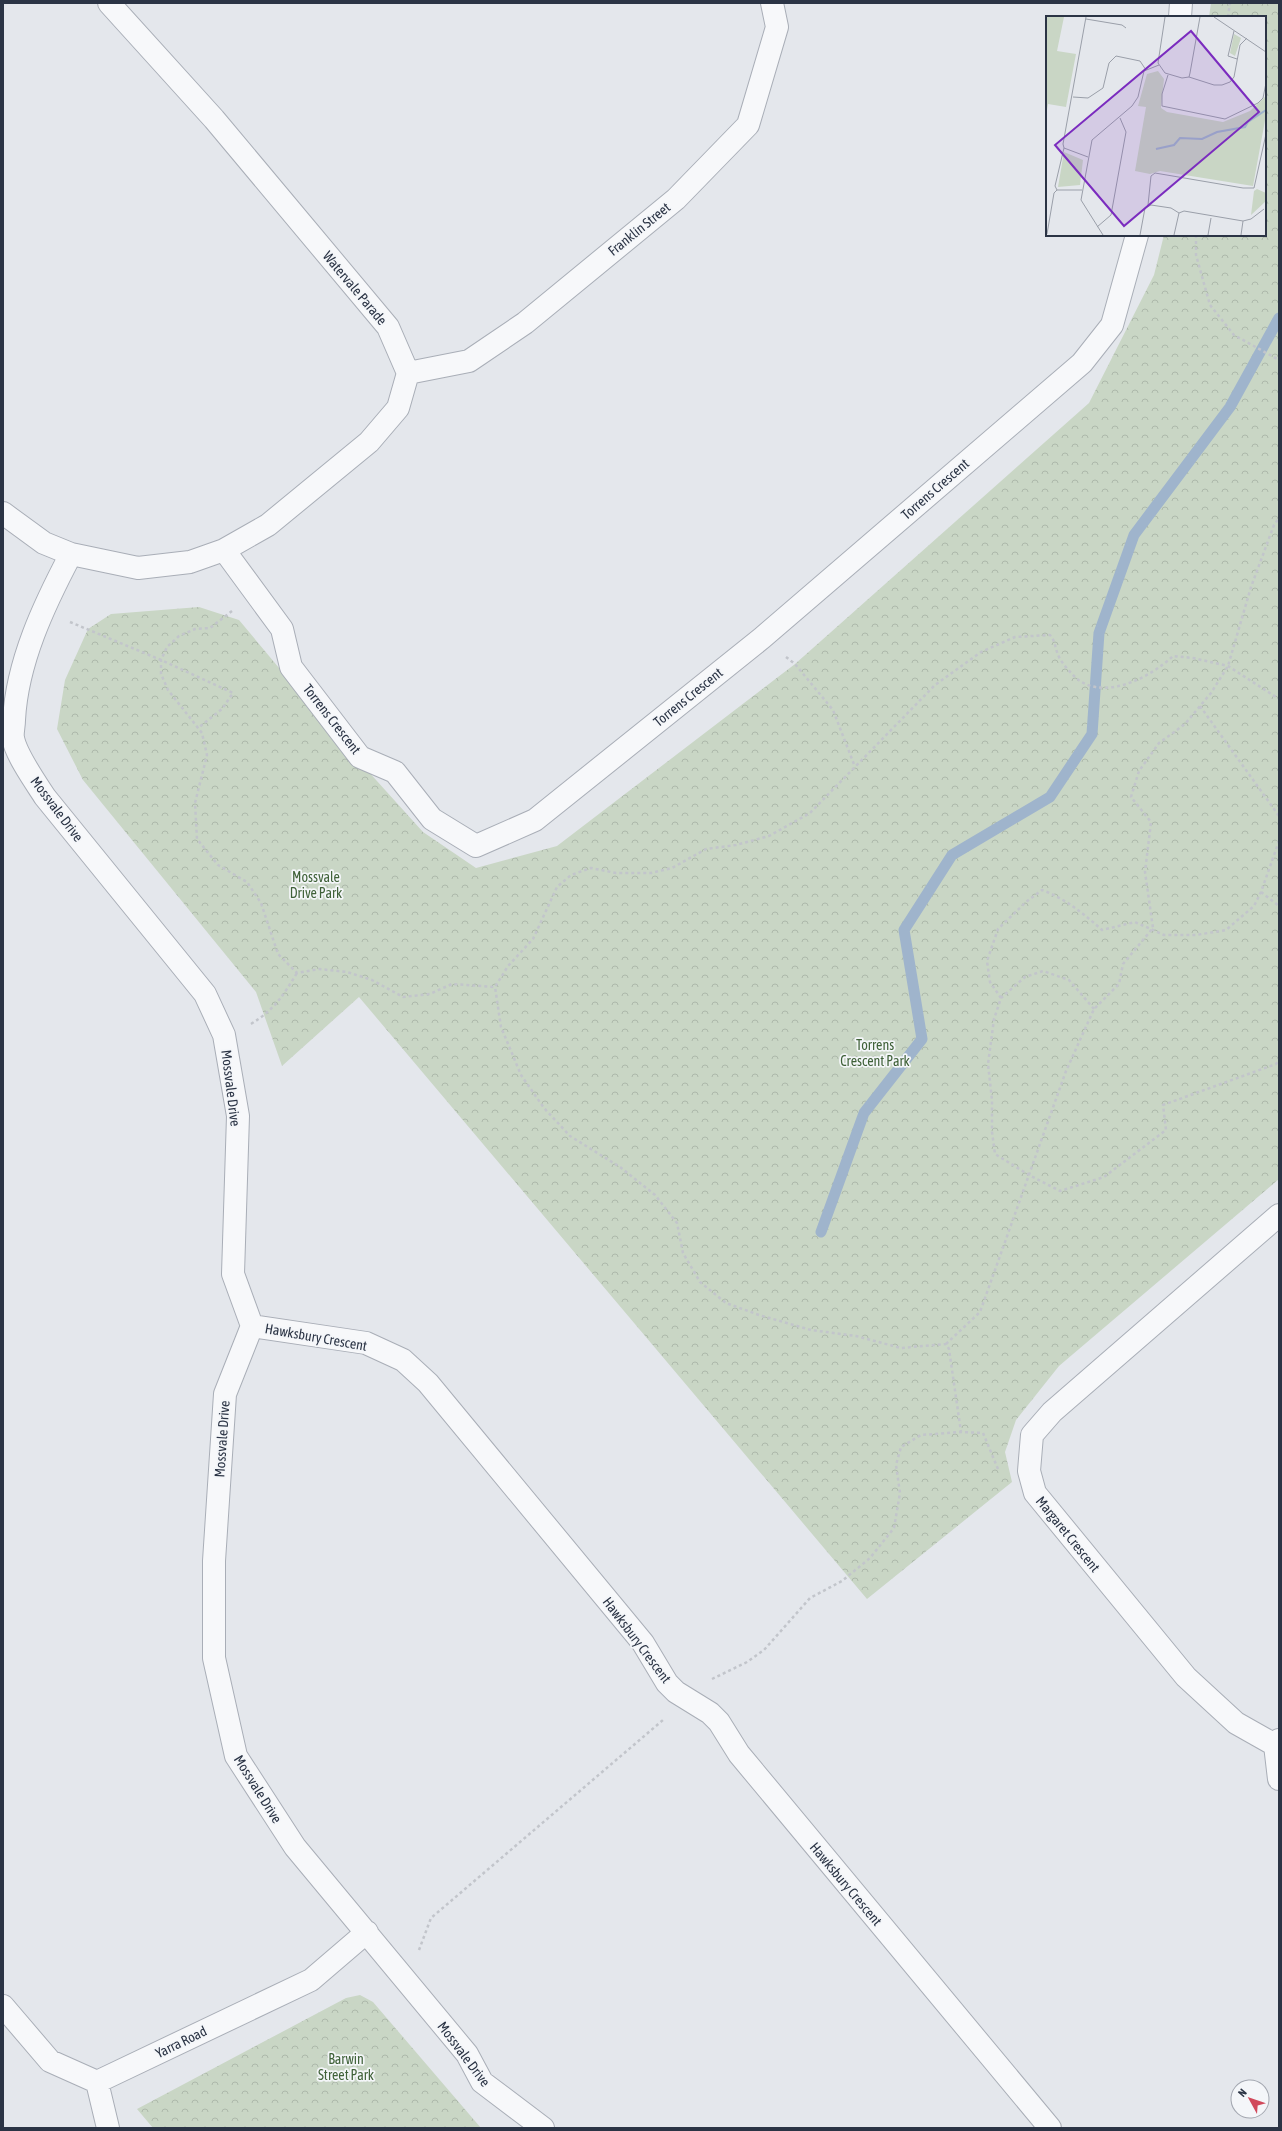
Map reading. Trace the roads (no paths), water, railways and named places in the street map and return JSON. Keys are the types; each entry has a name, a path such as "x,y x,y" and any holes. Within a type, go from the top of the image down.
{"street":[{"name":"Watervale Parade","path":"109,3 214,119 388,327 408,373"},
{"name":"Franklin Street","path":"408,373 469,361 525,323 676,199 748,125 777,27 772,3"},
{"path":"1180,16 1181,3"},
{"name":"Torrens Crescent","path":"224,550 282,629 291,667 360,757 395,772 432,819 476,846 535,820 762,638 1082,363 1112,325 1137,236"},
{"path":"3,513 44,543 71,554 138,568 190,562 224,550 268,524 369,442 398,408 408,373"},
{"name":"Mossvale Drive","path":"71,554 52,590 20,672 9,708 13,739 28,771 45,797 205,994 224,1035 238,1116 233,1274 252,1326 225,1394 214,1561 214,1658 236,1756 295,1847 467,2054 482,2082 543,2128"},
{"name":"Margaret Crescent","path":"1277,1742 1236,1723 1186,1677 1035,1493 1028,1470 1032,1435 1052,1412 1279,1215"},
{"name":"Hawksbury Crescent","path":"252,1326 366,1343 403,1360 428,1383 643,1644 667,1683 676,1692 710,1713 719,1722 739,1754 1050,2128"},
{"path":"1277,1742 1279,1779"},
{"name":"Yarra Road","path":"97,2082 311,1980 367,1932"},
{"path":"3,2006 50,2061 97,2082 108,2128"}],"waterway":[{"path":"821,1232 864,1113 922,1039 904,930 952,855 1050,797 1092,734 1099,633 1134,535 1230,407 1279,318"}],"park label":[{"name":"Mossvale Drive Park","path":"316,886"},
{"name":"Torrens Crescent Park","path":"875,1054"},
{"name":"Barwin Street Park","path":"346,2068"}]}
